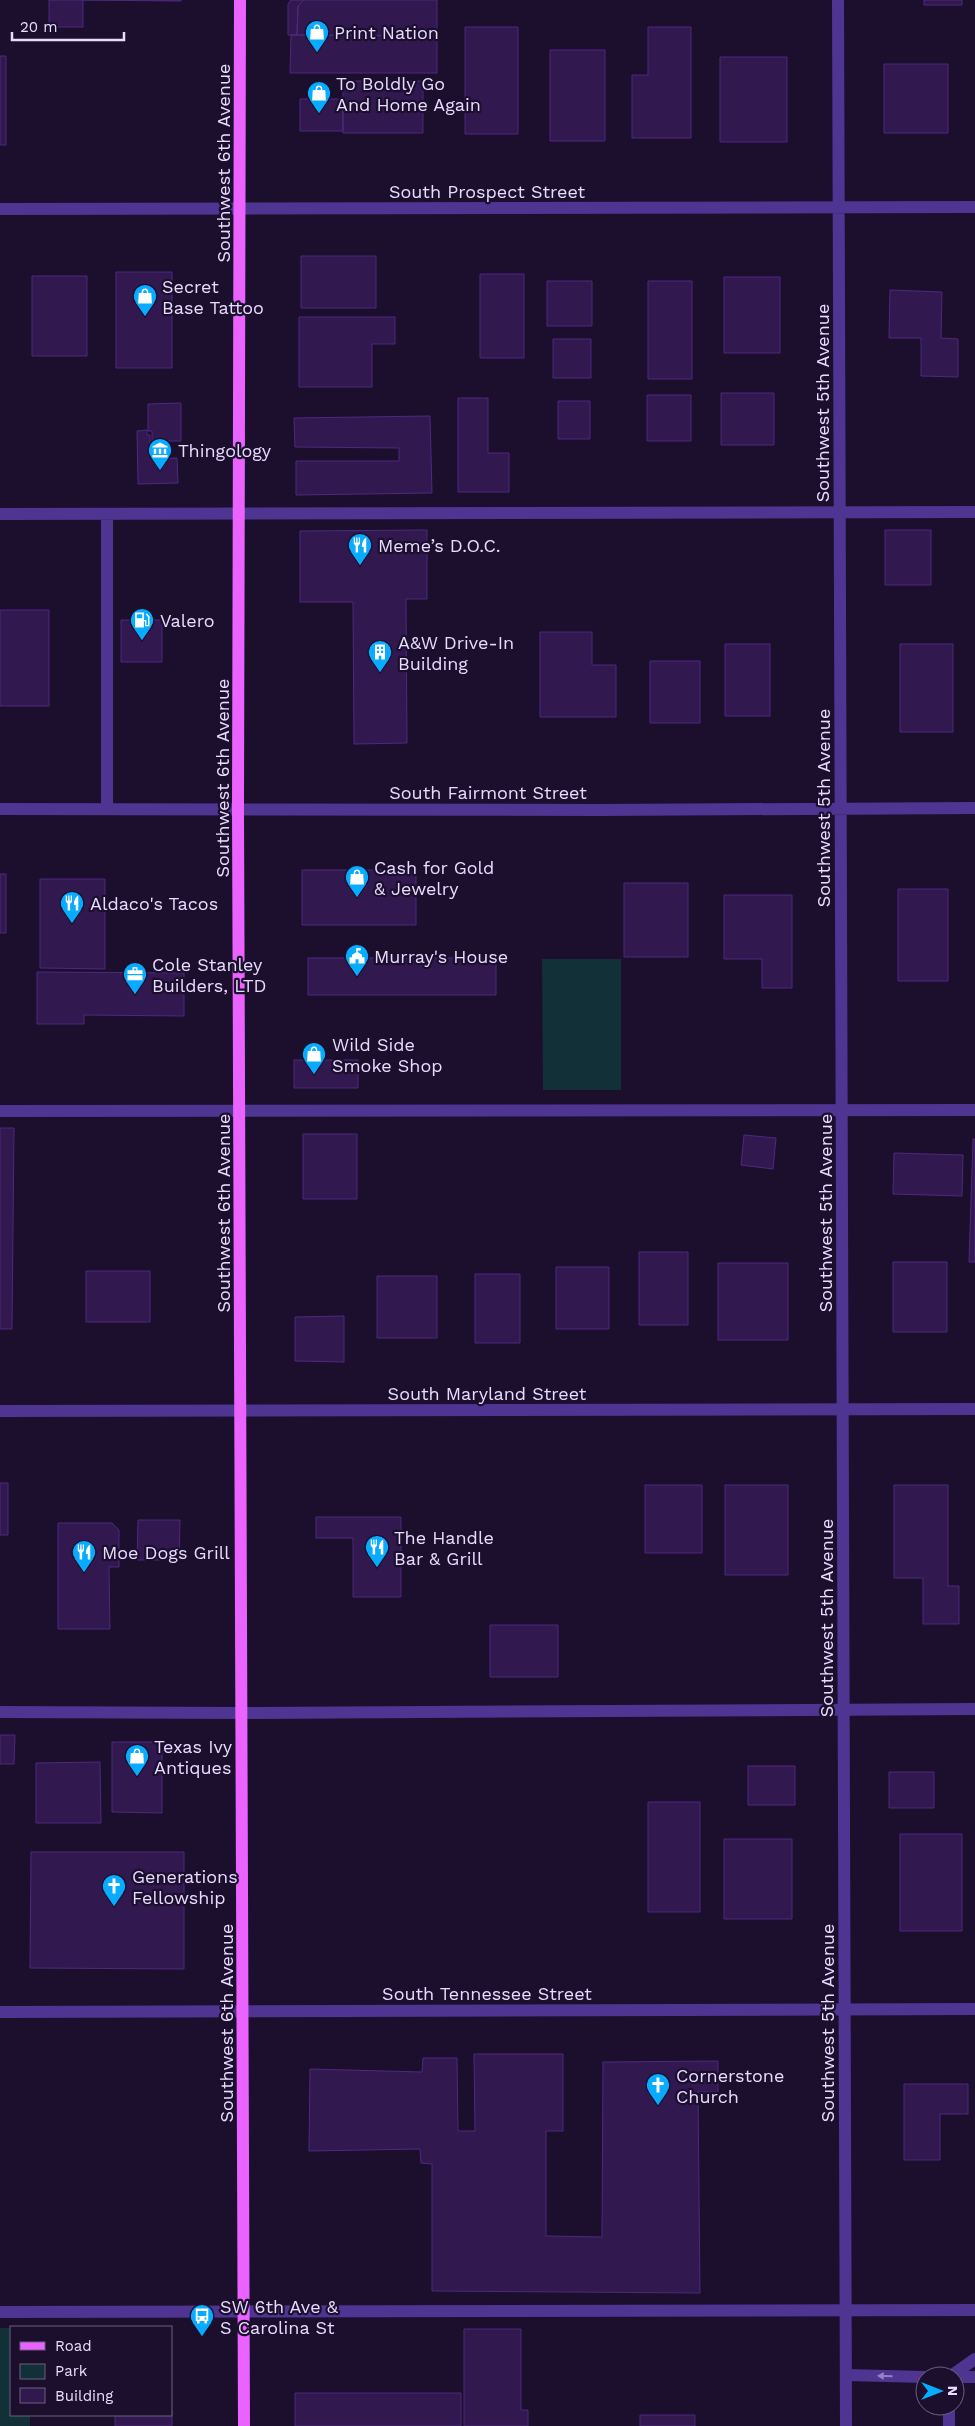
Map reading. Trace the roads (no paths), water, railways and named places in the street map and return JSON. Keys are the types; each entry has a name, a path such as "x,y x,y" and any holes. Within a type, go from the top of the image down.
{"main road":[{"name":"Southwest 6th Avenue","path":"240,0 238,809 242,1411 244,2426"}],"street":[{"name":"Southwest 5th Avenue","path":"838,0 846,2426"},
{"name":"South Prospect Street","path":"0,209 975,207"},
{"path":"0,514 975,512"},
{"path":"107,514 107,810"},
{"name":"South Fairmont Street","path":"0,810 975,808"},
{"path":"0,1111 240,1109 975,1110"},
{"name":"South Maryland Street","path":"0,1411 975,1410"},
{"path":"0,1712 243,1713 975,1709"},
{"name":"South Tennessee Street","path":"0,2012 975,2010"},
{"path":"0,2312 975,2310"},
{"path":"846,2375 915,2377"}],"place":[{"name":"Print Nation","path":"317,53"},
{"name":"To Boldly Go And Home Again","path":"319,114"},
{"name":"Secret Base Tattoo","path":"145,317"},
{"name":"Thingology","path":"160,471"},
{"name":"Meme’s D.O.C.","path":"360,566"},
{"name":"Valero","path":"142,641"},
{"name":"A&W Drive-In Building","path":"380,673"},
{"name":"Cash for Gold & Jewelry","path":"357,898"},
{"name":"Aldaco's Tacos","path":"72,924"},
{"name":"Murray's House","path":"357,977"},
{"name":"Cole Stanley Builders, LTD","path":"135,995"},
{"name":"Wild Side Smoke Shop","path":"314,1075"},
{"name":"The Handle Bar & Grill","path":"377,1568"},
{"name":"Moe Dogs Grill","path":"84,1573"},
{"name":"Texas Ivy Antiques","path":"137,1777"},
{"name":"Generations Fellowship","path":"114,1907"},
{"name":"Cornerstone Church","path":"658,2106"},
{"name":"SW 6th Ave & S Carolina St","path":"202,2337"}]}
